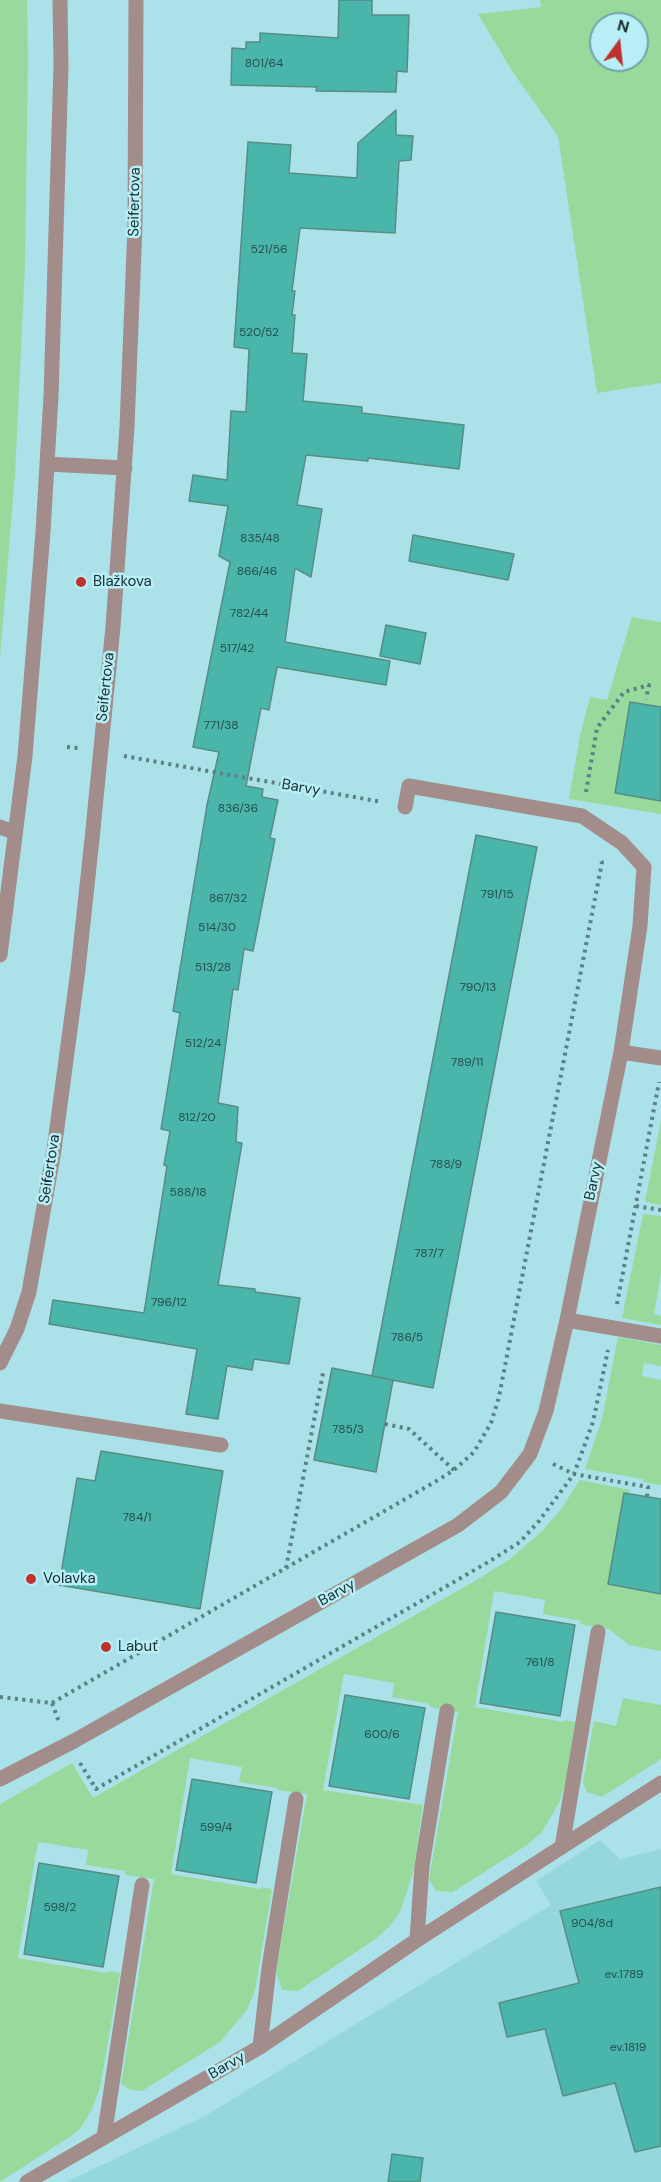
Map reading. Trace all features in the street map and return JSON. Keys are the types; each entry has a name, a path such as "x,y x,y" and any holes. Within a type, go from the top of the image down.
{"street":[{"path":"0,955 7,830 25,756 47,464 52,384 60,90 60,0"},
{"name":"Seifertova","path":"0,1363 17,1329 29,1292 54,1150 78,970 113,627 124,468 135,225 136,0"},
{"path":"47,464 124,468"},
{"name":"Barvy","path":"0,1779 68,1744 458,1525 501,1492 530,1454 546,1411 567,1320 621,1052 640,926 644,867 622,843 582,816 409,786 405,807"},
{"path":"621,1052 661,1058"},
{"path":"567,1320 661,1336"},
{"path":"0,1411 221,1445"},
{"path":"562,1847 598,1632"},
{"path":"417,1940 422,1866 447,1711"},
{"name":"Barvy","path":"27,2182 260,2047 417,1940 661,1783"},
{"path":"260,2047 269,1968 296,1799"},
{"path":"104,2137 142,1885"}],"path":[{"path":"582,816 597,728 624,692 649,685 646,699"},
{"name":"Barvy","path":"99,751 405,807"},
{"path":"0,1697 52,1703 454,1470 474,1452 491,1423 499,1397 602,862 594,855"},
{"path":"52,1703 68,1744 96,1789 490,1562 520,1542 539,1521 574,1474 593,1422 661,1072"},
{"path":"636,1206 661,1210"},
{"path":"286,1569 323,1373"},
{"path":"385,1424 409,1429 454,1470"},
{"path":"530,1454 574,1474 648,1487 647,1497"}],"shaded area":[{"path":"600,1840 620,1859 661,1849 661,2182 66,2182 205,2116 551,1905 536,1881"}],"green space":[{"path":"0,0 27,0 28,59 25,265 15,475 0,658"},
{"path":"540,0 661,0 661,383 597,393 558,136 512,71 478,14 541,7"},
{"path":"632,617 661,622 661,814 569,799 580,736 590,697 607,700"},
{"path":"661,1120 661,1205 645,1202"},
{"path":"643,1214 661,1216 661,1273 654,1314 661,1316 661,1325 622,1318"},
{"path":"618,1337 661,1345 661,1366 644,1363 642,1376 661,1380 661,1485 643,1482 643,1479 585,1469 602,1419"},
{"path":"580,1480 630,1490 629,1494 623,1494 608,1584 661,1594 661,1651 629,1645 609,1629 543,1614 545,1600 494,1591 475,1707 575,1722 565,1784 559,1803 541,1833 527,1845 453,1892 436,1891 429,1879 458,1712 392,1697 394,1683 344,1674 323,1790 423,1805 413,1873 401,1910 389,1927 374,1940 298,1991 282,1990 276,1972 307,1794 239,1782 242,1767 190,1758 171,1874 272,1889 255,1990 247,2010 220,2042 142,2091 131,2090 121,2084 154,1879 125,1875 125,1871 86,1865 88,1850 38,1842 18,1958 107,1973 108,1971 120,1973 100,2088 92,2109 82,2126 74,2134 0,2182 0,1804 72,1763 93,1798 510,1559 543,1530 561,1509"},
{"path":"623,1698 661,1705 661,1759 602,1797 587,1792 583,1782 594,1721 616,1726"}],"building":[{"path":"339,0 372,0 372,15 409,15 407,72 397,71 396,92 316,91 317,87 231,85 232,48 246,49 246,42 260,42 260,33 338,38"},
{"path":"396,110 396,135 413,136 411,160 399,161 395,233 300,228 292,291 295,291 292,315 295,315 292,353 307,354 303,401 362,407 362,413 464,425 459,469 368,458 368,461 306,455 297,505 322,509 311,577 295,568 285,642 390,661 386,685 277,667 269,710 261,708 246,786 263,789 262,797 278,800 270,838 275,839 253,951 244,949 238,990 233,989 218,1103 238,1107 236,1142 242,1143 218,1285 255,1289 255,1292 300,1298 289,1364 254,1359 252,1370 227,1366 218,1419 186,1414 197,1349 49,1324 53,1300 144,1313 167,1166 164,1165 170,1131 161,1129 180,1013 173,1011 207,805 219,752 193,747 230,562 219,556 228,506 189,501 193,475 227,480 231,411 246,412 249,349 234,347 248,142 291,145 289,173 357,178 358,143"},
{"path":"413,535 514,554 508,580 409,561"},
{"path":"386,625 426,633 420,664 380,656"},
{"path":"630,702 661,707 661,801 615,793"},
{"path":"476,835 537,847 433,1388 372,1376"},
{"path":"332,1368 393,1380 376,1472 314,1460"},
{"path":"101,1451 223,1471 200,1609 59,1585 77,1478 95,1481"},
{"path":"624,1493 661,1499 661,1594 608,1584"},
{"path":"496,1612 575,1625 560,1716 480,1703"},
{"path":"345,1695 425,1708 409,1799 329,1786"},
{"path":"192,1779 272,1792 256,1883 176,1870"},
{"path":"39,1863 119,1876 103,1967 24,1954"},
{"path":"661,1887 661,2146 635,2152 615,2083 563,2096 545,2029 507,2037 499,2003 579,1983 560,1911"},
{"path":"392,2154 423,2158 420,2182 388,2182"}],"place":[{"name":"Blažkova","path":"81,582"},
{"name":"Volavka","path":"31,1579"},
{"name":"Labuť","path":"106,1647"}]}
